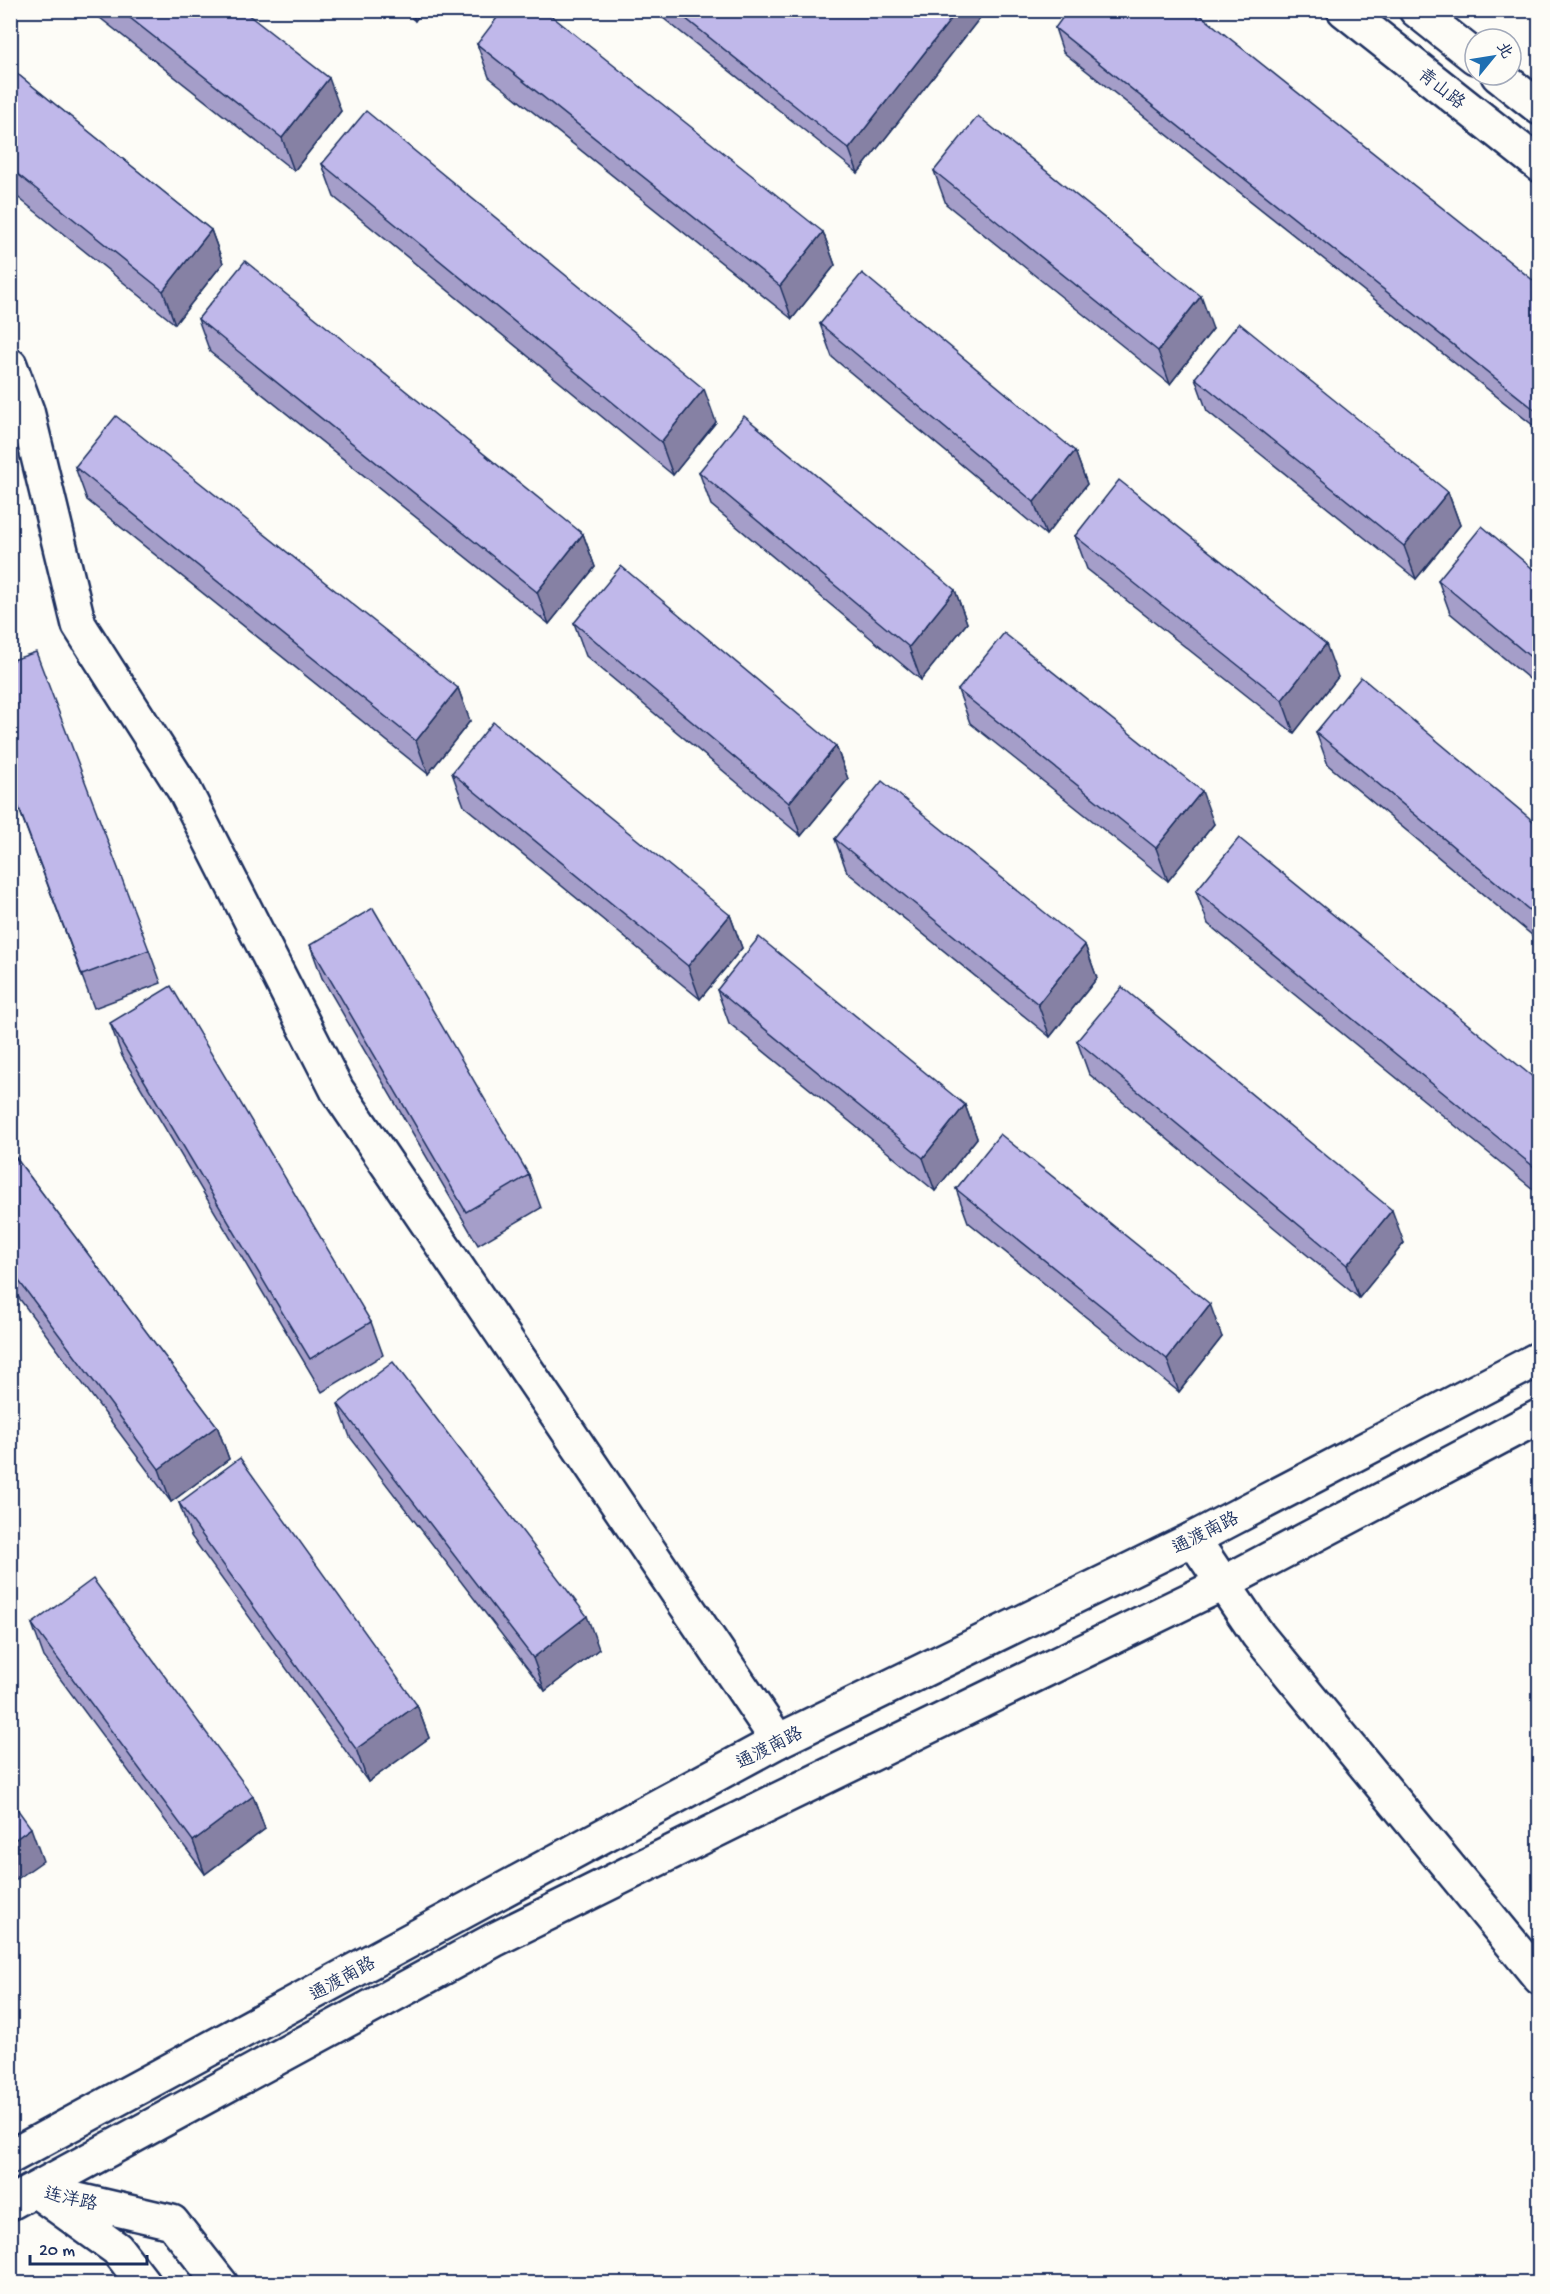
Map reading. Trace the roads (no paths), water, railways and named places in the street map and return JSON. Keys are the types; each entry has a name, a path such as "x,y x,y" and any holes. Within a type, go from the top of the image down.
{"main road":[{"name":"青山路","path":"1344,10 1539,165"},
{"path":"1416,10 1463,47"},
{"path":"1513,87 1539,108"},
{"path":"10,364 27,411 79,625 185,791 337,1090 778,1741"},
{"name":"通渡南路","path":"12,2153 778,1741 1193,1539 1539,1358"},
{"path":"12,2153 23,2196 495,1940 1222,1584 1539,1416"},
{"path":"1193,1539 1258,1635 1539,1978"},
{"name":"连洋路","path":"23,2196 117,2249 144,2283"},
{"name":"连洋路","path":"23,2196 172,2222 221,2283"}]}
